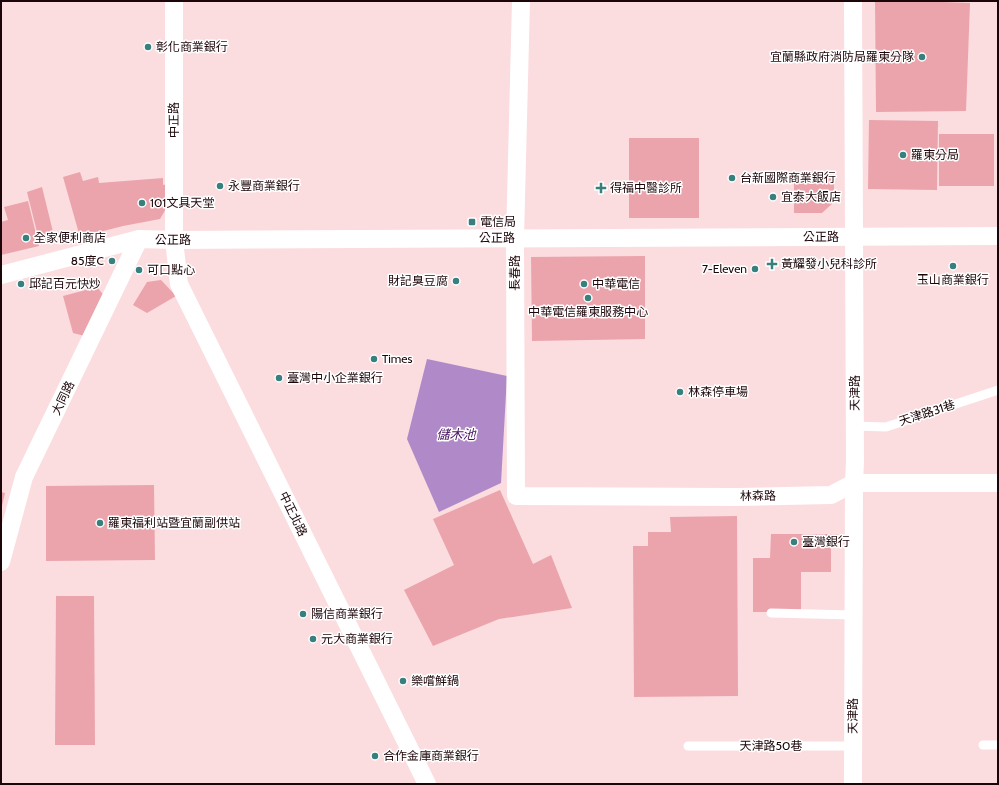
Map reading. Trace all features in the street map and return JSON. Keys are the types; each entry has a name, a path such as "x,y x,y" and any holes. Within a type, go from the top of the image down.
{"street":[{"name":"中正路","path":"174,1 174,240"},
{"name":"長春路","path":"516,496 515,238 521,1"},
{"name":"天津路","path":"853,1 855,426 853,784"},
{"name":"公正路","path":"1,275 140,239 998,236"},
{"name":"大同路","path":"1,562 24,477 140,239"},
{"name":"中正北路","path":"174,240 179,284 427,784"},
{"name":"林森路","path":"516,496 735,497 831,495 854,483 998,483"}],"lane":[{"name":"天津路31巷","path":"855,426 886,427 998,390"},
{"path":"771,613 854,615"},
{"path":"983,745 998,745"},
{"name":"天津路50巷","path":"688,746 853,746"}],"water":[{"name":"儲木池","path":"427,359 507,376 501,483 439,512 407,439"}],"building":[{"name":"宜蘭縣政府消防局羅東分隊","path":"875,1 970,3 966,111 876,112"},
{"name":"羅東分局","path":"869,120 938,121 937,190 868,189"},
{"path":"939,134 994,134 994,186 939,186"},
{"path":"629,138 699,138 699,218 629,218"},
{"path":"80,172 83,181 98,177 99,183 163,178 163,185 167,184 167,207 160,219 123,226 80,237 63,177"},
{"path":"794,172 834,172 834,202 822,213 794,213"},
{"path":"42,187 55,240 40,244 27,192"},
{"path":"28,201 39,246 1,255 1,222 8,220 4,207"},
{"name":"中華電信羅東服務中心","path":"645,256 645,339 532,341 531,257"},
{"path":"161,280 176,296 147,313 133,305 147,282"},
{"path":"97,287 106,298 89,337 73,333 63,296"},
{"name":"羅東福利站暨宜蘭副供站","path":"154,485 155,560 46,561 46,486"},
{"path":"500,490 533,564 551,555 572,608 499,619 433,646 404,590 454,565 433,519"},
{"path":"1,492 5,493 2,506 1,506"},
{"path":"737,516 738,696 634,697 633,546 648,546 648,532 671,532 670,517"},
{"path":"771,534 838,534 838,546 831,546 831,572 801,572 801,612 753,612 753,558 770,558"},
{"path":"56,596 94,596 95,745 55,745"}],"place":[{"name":"彰化商業銀行","path":"148,47"},
{"name":"宜蘭縣政府消防局羅東分隊","path":"922,57"},
{"name":"羅東分局","path":"903,155"},
{"name":"台新國際商業銀行","path":"732,178"},
{"name":"永豐商業銀行","path":"220,186"},
{"name":"得福中醫診所","path":"601,188"},
{"name":"宜泰大飯店","path":"773,197"},
{"name":"101文具天堂","path":"142,203"},
{"name":"電信局","path":"472,222"},
{"name":"全家便利商店","path":"26,238"},
{"name":"85度C","path":"112,261"},
{"name":"黃耀發小兒科診所","path":"772,264"},
{"name":"玉山商業銀行","path":"953,266"},
{"name":"7-Eleven","path":"755,269"},
{"name":"可口點心","path":"139,270"},
{"name":"財記臭豆腐","path":"456,281"},
{"name":"邱記百元快炒","path":"21,284"},
{"name":"中華電信","path":"584,284"},
{"name":"中華電信羅東服務中心","path":"588,298"},
{"name":"Times","path":"374,359"},
{"name":"臺灣中小企業銀行","path":"279,378"},
{"name":"林森停車場","path":"680,392"},
{"name":"羅東福利站暨宜蘭副供站","path":"100,523"},
{"name":"臺灣銀行","path":"794,542"},
{"name":"陽信商業銀行","path":"303,614"},
{"name":"元大商業銀行","path":"313,639"},
{"name":"樂嚐鮮鍋","path":"403,681"},
{"name":"合作金庫商業銀行","path":"375,756"}]}
